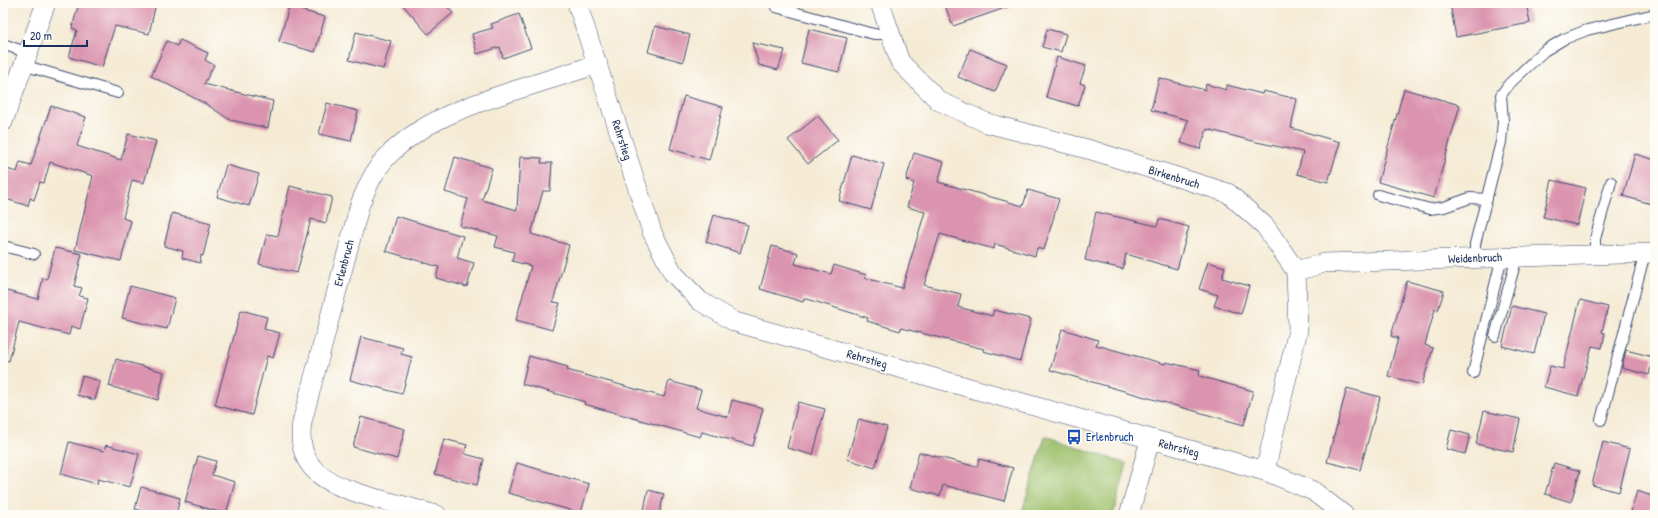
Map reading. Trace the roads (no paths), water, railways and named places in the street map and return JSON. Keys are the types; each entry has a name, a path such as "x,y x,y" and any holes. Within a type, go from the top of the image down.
{"street":[{"path":"3,122 46,3"},
{"name":"Rehrstieg","path":"577,3 652,232 673,273 700,301 735,322 1150,440 1265,471 1313,491 1344,515"},
{"name":"Birkenbruch","path":"880,3 900,62 939,101 987,123 1090,150 1228,193 1265,226 1296,271"},
{"name":"Erlenbruch","path":"437,515 336,486 317,473 309,464 303,451 300,434 302,422 360,204 372,178 385,160 398,146 430,124 451,113 480,102 598,64"},
{"name":"Weidenbruch","path":"1296,271 1324,263 1650,253"},
{"path":"1265,471 1298,330 1296,271"},
{"path":"1130,515 1150,440"}],"lane":[{"path":"776,7 874,34 890,34"},
{"path":"1475,258 1475,244 1501,142 1503,121 1501,95 1509,84 1544,51 1564,39 1587,30 1655,14"},
{"path":"3,44 26,59 118,93"},
{"path":"1595,255 1595,238 1611,182"},
{"path":"1378,195 1430,209 1444,207 1470,198 1487,199"},
{"path":"3,246 34,254"},
{"path":"1601,420 1650,253"},
{"path":"1495,336 1510,257"},
{"path":"1473,373 1510,257"}],"place":[{"name":"Erlenbruch","path":"1074,437"}]}
